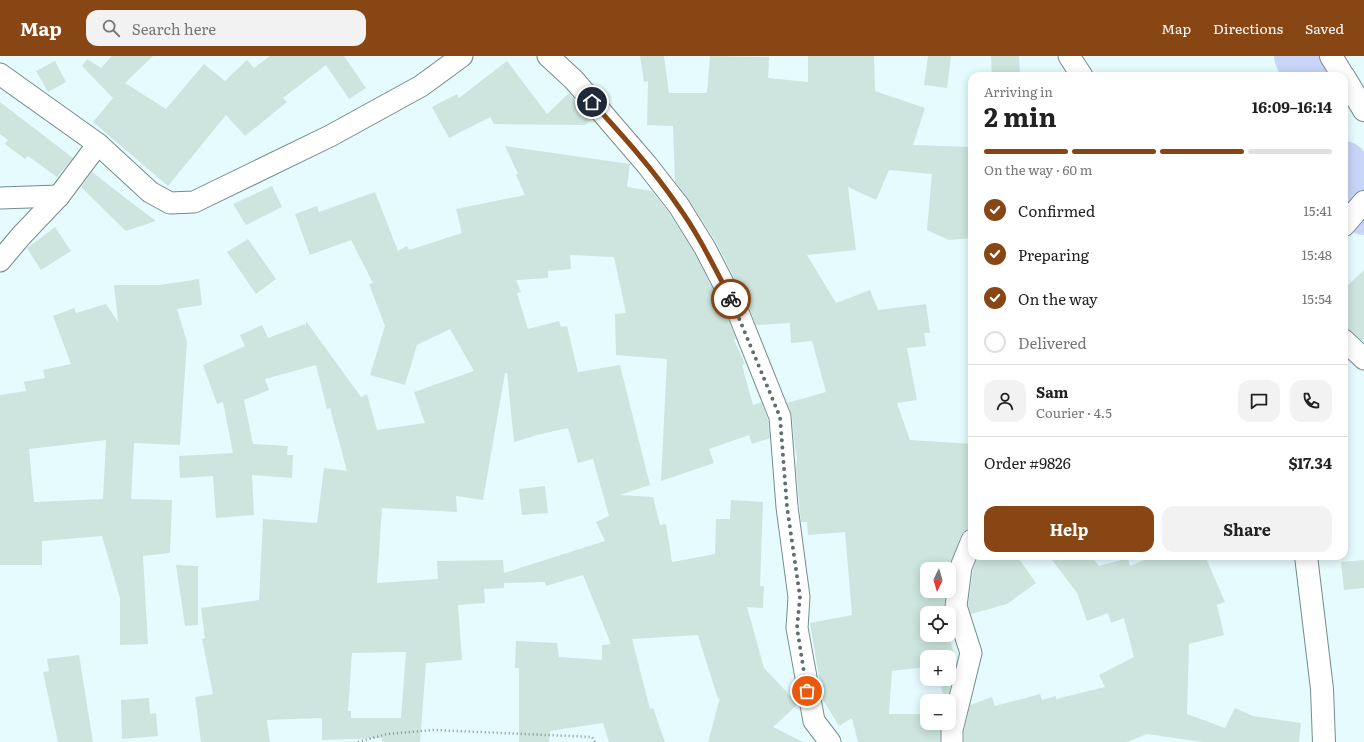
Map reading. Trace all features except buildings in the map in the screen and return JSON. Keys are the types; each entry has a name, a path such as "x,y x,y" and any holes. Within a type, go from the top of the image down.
{"street":[{"path":"0,74 98,144 150,192 170,203 194,202 330,136 421,86 462,56"},
{"path":"548,56 579,86 647,165 679,206 705,248 738,312 780,417 787,507 800,597 797,628 798,636 814,721 830,742"},
{"path":"1331,56 1341,72"},
{"path":"1348,83 1364,110"},
{"path":"0,261 21,236 59,196 98,144"},
{"path":"0,198 59,196"},
{"path":"1348,220 1364,202"},
{"path":"1348,344 1364,359"},
{"path":"952,742 952,730 971,653 956,606 961,567 968,550"},
{"path":"1306,560 1322,689 1324,742"}],"path":[{"path":"358,742 387,734 434,730 592,737 595,742"}],"waterway":[{"path":"1298,56 1305,72"},
{"path":"1348,174 1364,211"}],"way so far":[{"path":"731,299 738,312 780,417 787,507 800,597 797,628 807,691"}],"route":[{"path":"592,102 647,165 679,206 705,248 731,299"}]}
